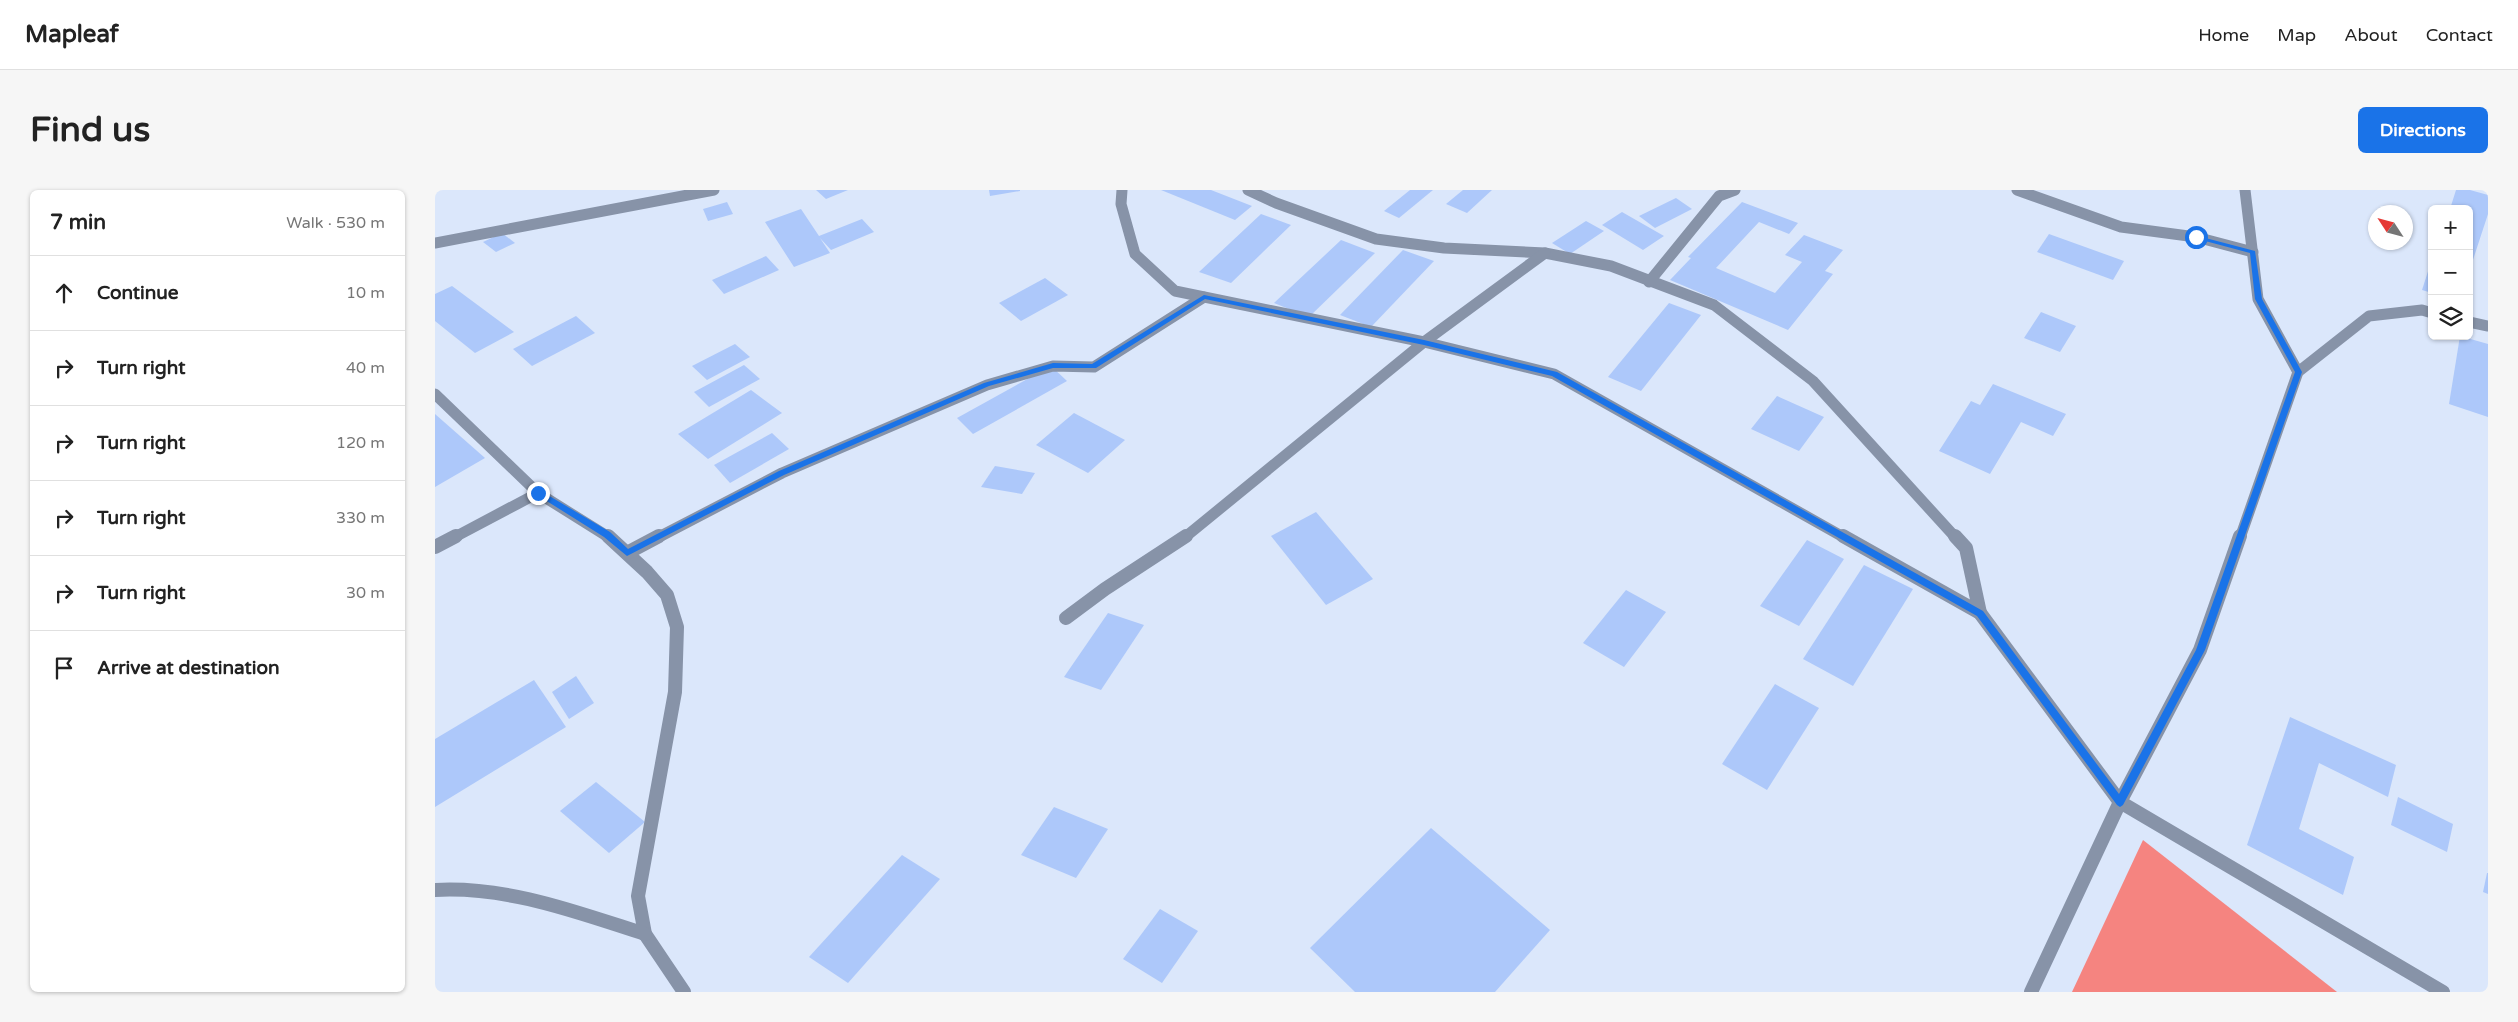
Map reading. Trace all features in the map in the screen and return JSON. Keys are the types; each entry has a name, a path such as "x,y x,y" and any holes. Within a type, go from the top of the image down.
{"street":[{"path":"435,243 713,190"},
{"path":"1122,190 1121,204 1135,254 1175,291 1424,342 1554,374 1980,614"},
{"path":"1248,190 1276,203 1376,239 1444,248 1545,253 1611,266 1649,282 1714,305 1813,381 1965,548 1980,614 2120,802 2443,992"},
{"path":"1649,282 1719,196 1735,190"},
{"path":"2017,190 2121,228 2196,237 2253,252"},
{"path":"2245,190 2259,299 2298,372"},
{"path":"1066,618 1105,589 1194,531 1424,342 1545,253"},
{"path":"627,553 782,473 987,385 1053,366 1094,366 1204,297"},
{"path":"2031,992 2120,802 2200,650 2298,372 2369,316 2423,310 2428,312"},
{"path":"2473,323 2488,326"},
{"path":"435,394 538,493 607,535 647,572 667,595 677,627 675,692 638,896 645,934 683,992"},
{"path":"435,547 538,493"},
{"path":"435,890 453,888 537,899 645,934"}],"shaded area":[{"path":"2143,840 2337,992 2072,992"}],"building":[{"path":"816,190 848,190 826,199"},
{"path":"989,190 1020,190 1020,191 990,196"},
{"path":"1161,190 1211,190 1252,206 1235,220"},
{"path":"1410,190 1433,190 1399,218 1384,211"},
{"path":"1463,190 1492,190 1467,213 1446,204"},
{"path":"2456,190 2470,190 2488,195 2488,214 2473,260 2473,205 2451,205"},
{"path":"1676,198 1692,209 1655,228 1639,216"},
{"path":"727,202 733,214 708,221 703,209"},
{"path":"1742,202 1798,223 1789,234 1759,222 1716,268 1775,293 1802,262 1785,255 1804,235 1843,250 1825,271 1833,274 1788,330 1670,280 1691,258 1688,257"},
{"path":"801,209 819,236 862,219 874,232 831,250 820,238 830,253 794,267 765,222"},
{"path":"1622,212 1664,236 1643,250 1602,225"},
{"path":"1261,214 1291,225 1231,283 1199,272"},
{"path":"1586,221 1604,231 1570,254 1552,243"},
{"path":"502,233 515,243 496,252 483,242"},
{"path":"2049,234 2124,261 2113,280 2037,252"},
{"path":"1341,240 1375,253 1309,317 1274,303"},
{"path":"1403,250 1434,261 1371,327 1340,315"},
{"path":"766,256 779,270 724,294 712,280"},
{"path":"2428,271 2428,292 2422,290"},
{"path":"1045,278 1068,295 1021,321 999,303"},
{"path":"452,286 514,332 475,353 435,321 435,294"},
{"path":"1669,303 1701,315 1641,391 1608,377"},
{"path":"2041,312 2076,326 2060,352 2024,338"},
{"path":"576,316 595,333 532,366 513,349"},
{"path":"2459,340 2473,340 2488,344 2488,417 2449,404"},
{"path":"735,344 750,357 707,380 692,366"},
{"path":"744,365 760,379 709,407 694,392"},
{"path":"1051,366 1067,381 973,434 957,418"},
{"path":"1993,384 2066,414 2053,436 2021,422 1990,474 1939,451 1971,401 1980,405"},
{"path":"751,390 782,413 708,459 678,434"},
{"path":"1777,396 1824,417 1799,451 1751,429"},
{"path":"1074,413 1125,440 1088,473 1036,445"},
{"path":"435,414 485,458 435,487"},
{"path":"772,433 789,449 730,483 714,465"},
{"path":"995,466 1035,473 1022,494 981,487"},
{"path":"1316,512 1373,579 1326,605 1271,536"},
{"path":"1807,540 1844,559 1799,626 1760,606"},
{"path":"1864,565 1913,589 1853,686 1803,659"},
{"path":"1626,590 1666,612 1624,667 1583,643"},
{"path":"1108,613 1144,625 1101,690 1064,677"},
{"path":"576,676 594,703 569,719 552,692"},
{"path":"534,680 566,727 435,807 435,739"},
{"path":"1775,684 1819,708 1767,790 1722,764"},
{"path":"2290,717 2396,765 2388,797 2319,763 2299,829 2354,857 2343,895 2247,845"},
{"path":"596,782 645,822 609,853 560,811"},
{"path":"2398,797 2453,824 2447,852 2391,825"},
{"path":"1054,807 1108,829 1076,878 1021,855"},
{"path":"1431,828 1550,930 1495,992 1355,992 1310,948"},
{"path":"902,855 940,879 848,983 809,957"},
{"path":"2488,873 2488,894 2483,892"},
{"path":"1160,909 1198,931 1162,983 1123,959"}],"route":[{"path":"538,493 607,535 627,553 782,473 987,385 1053,366 1094,366 1129,346 1204,297 1424,342 1554,374 1980,614 2120,802 2200,650 2298,372 2259,299 2253,252 2196,237"}]}
